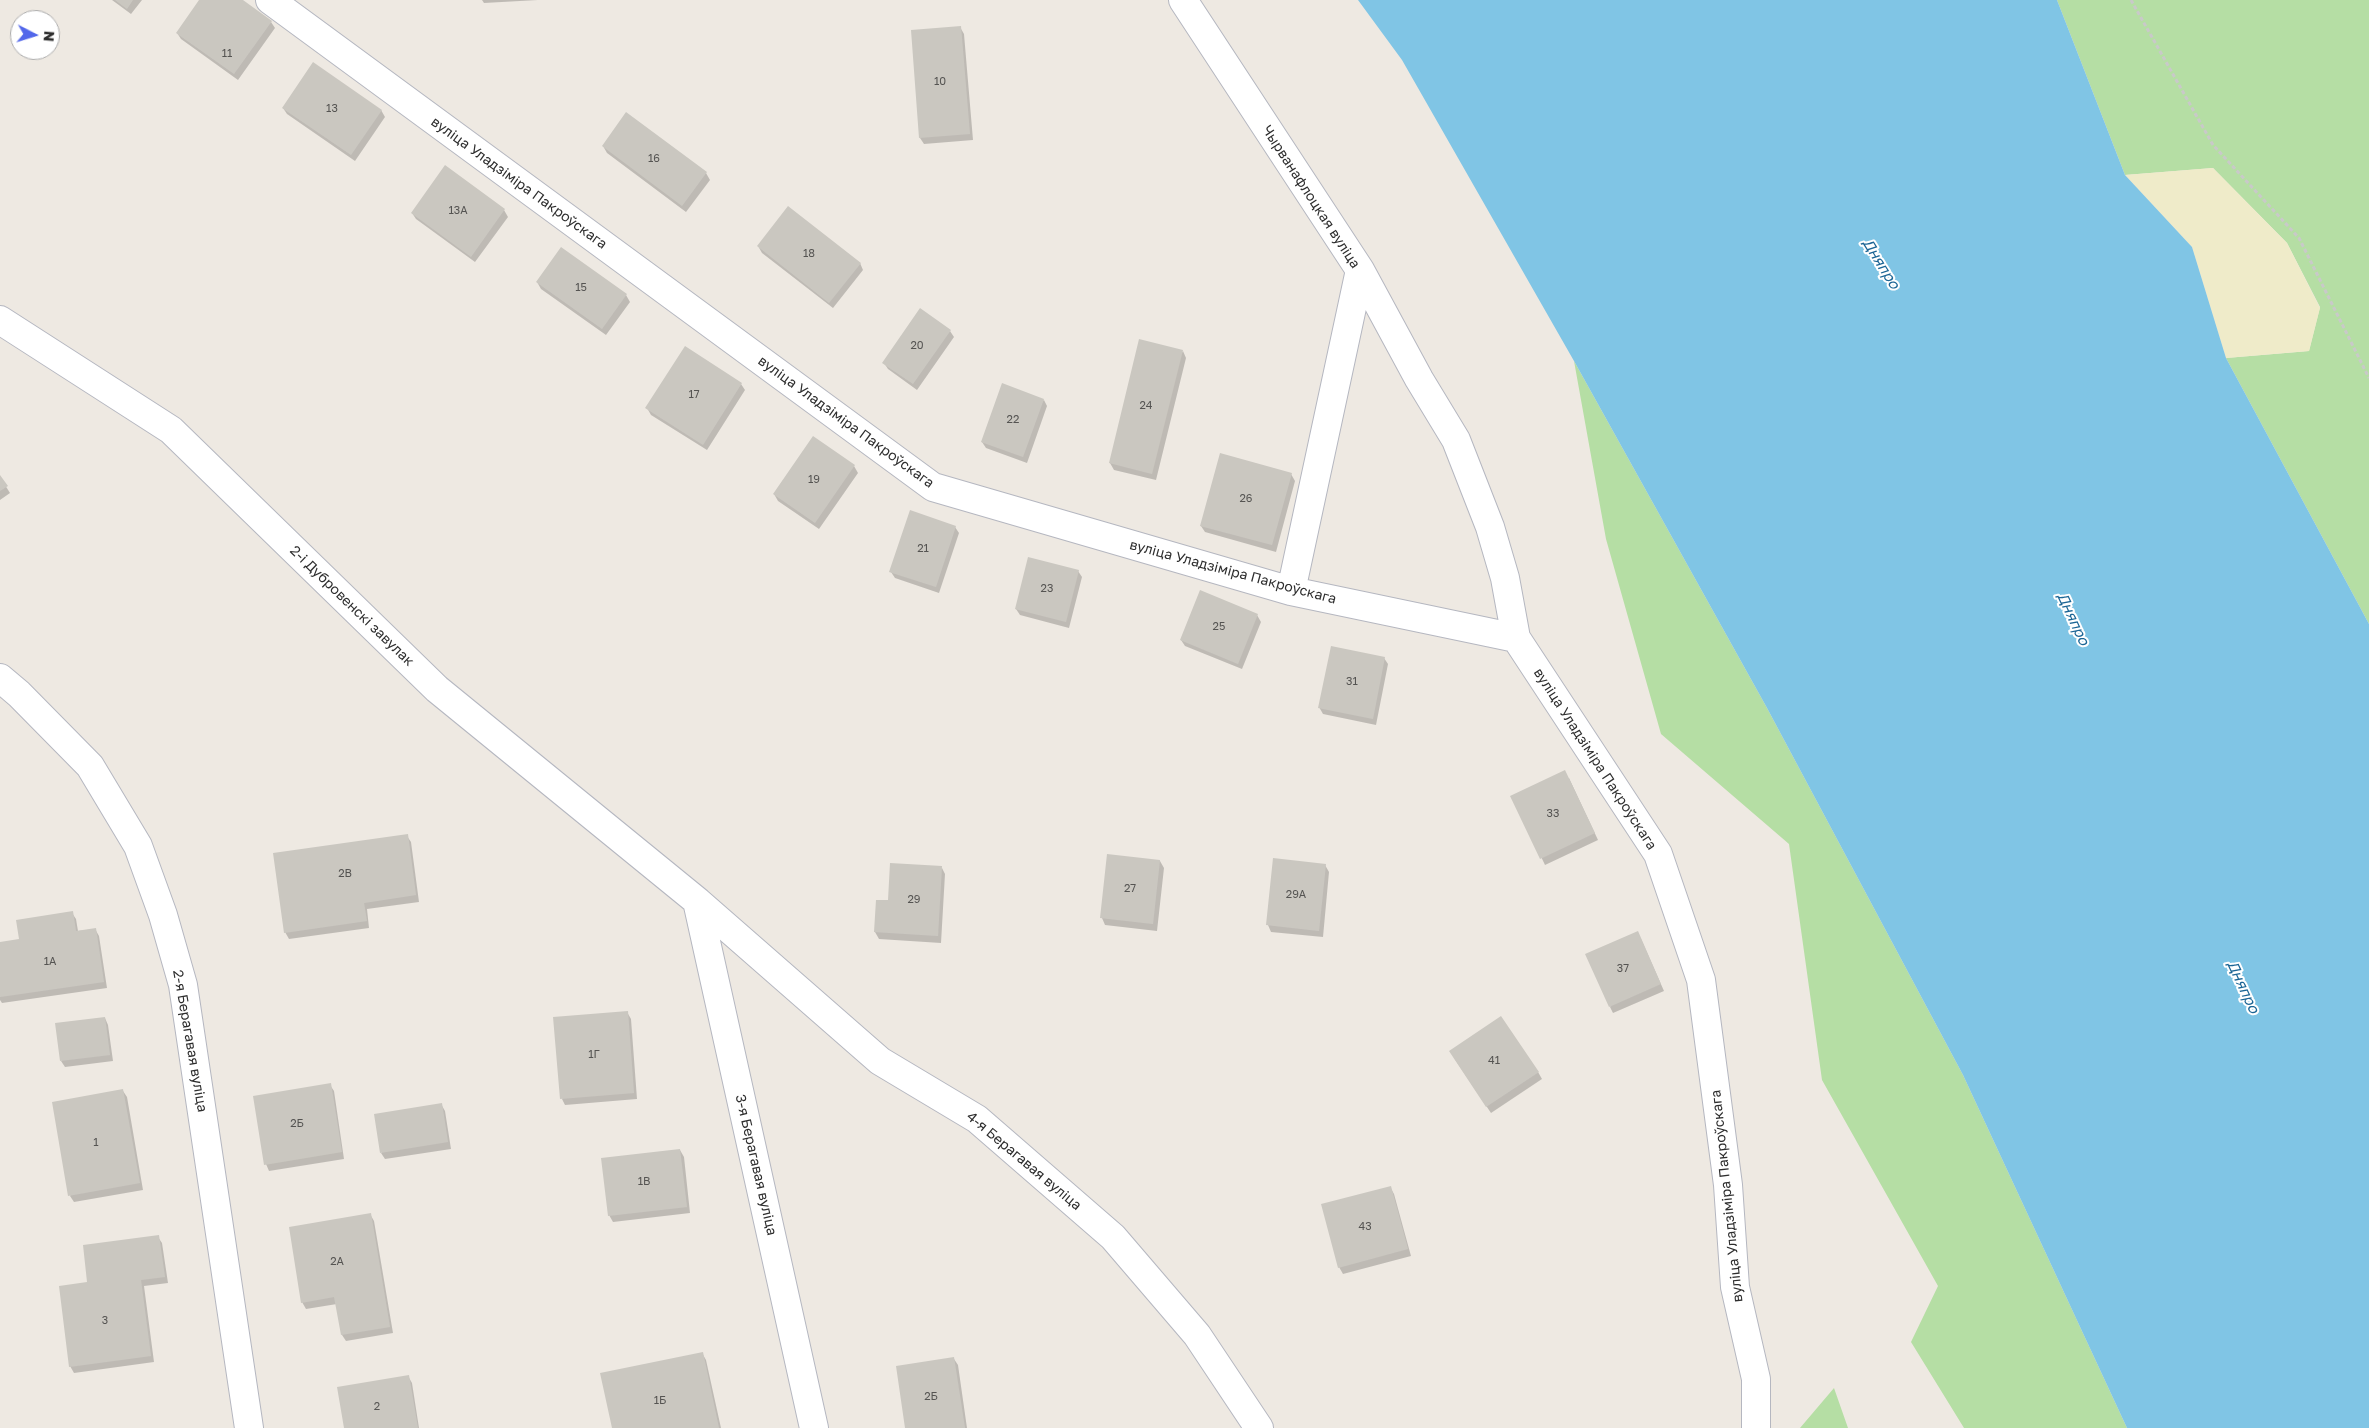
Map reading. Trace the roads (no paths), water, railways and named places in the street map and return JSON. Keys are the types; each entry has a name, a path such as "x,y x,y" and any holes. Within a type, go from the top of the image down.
{"street":[{"name":"вуліца Уладзіміра Пакроўскага","path":"270,0 933,487 1291,591 1516,638 1658,854 1701,980 1728,1185 1735,1287 1756,1379 1756,1428"},
{"name":"Чырванафлоцкая вуліца","path":"1183,0 1360,270 1291,591"},
{"path":"1360,270 1419,379 1456,440 1490,526 1505,578 1516,638"},
{"name":"2-і Дубровенскі завулак","path":"0,320 171,430 437,689 697,901"},
{"name":"2-я Берагавая вуліца","path":"0,678 19,694 90,766 138,846 163,915 183,985 249,1428"},
{"name":"3-я Берагавая вуліца","path":"697,901 814,1428"},
{"name":"4-я Берагавая вуліца","path":"697,901 880,1061 977,1119 1113,1237 1197,1335 1259,1428"}],"water":[{"name":"Дняпро","path":"1358,0 2057,0 2125,175 2192,247 2226,358 2369,624 2369,1428 2127,1428 1963,1075 1767,708 1574,361 1402,60"}]}
